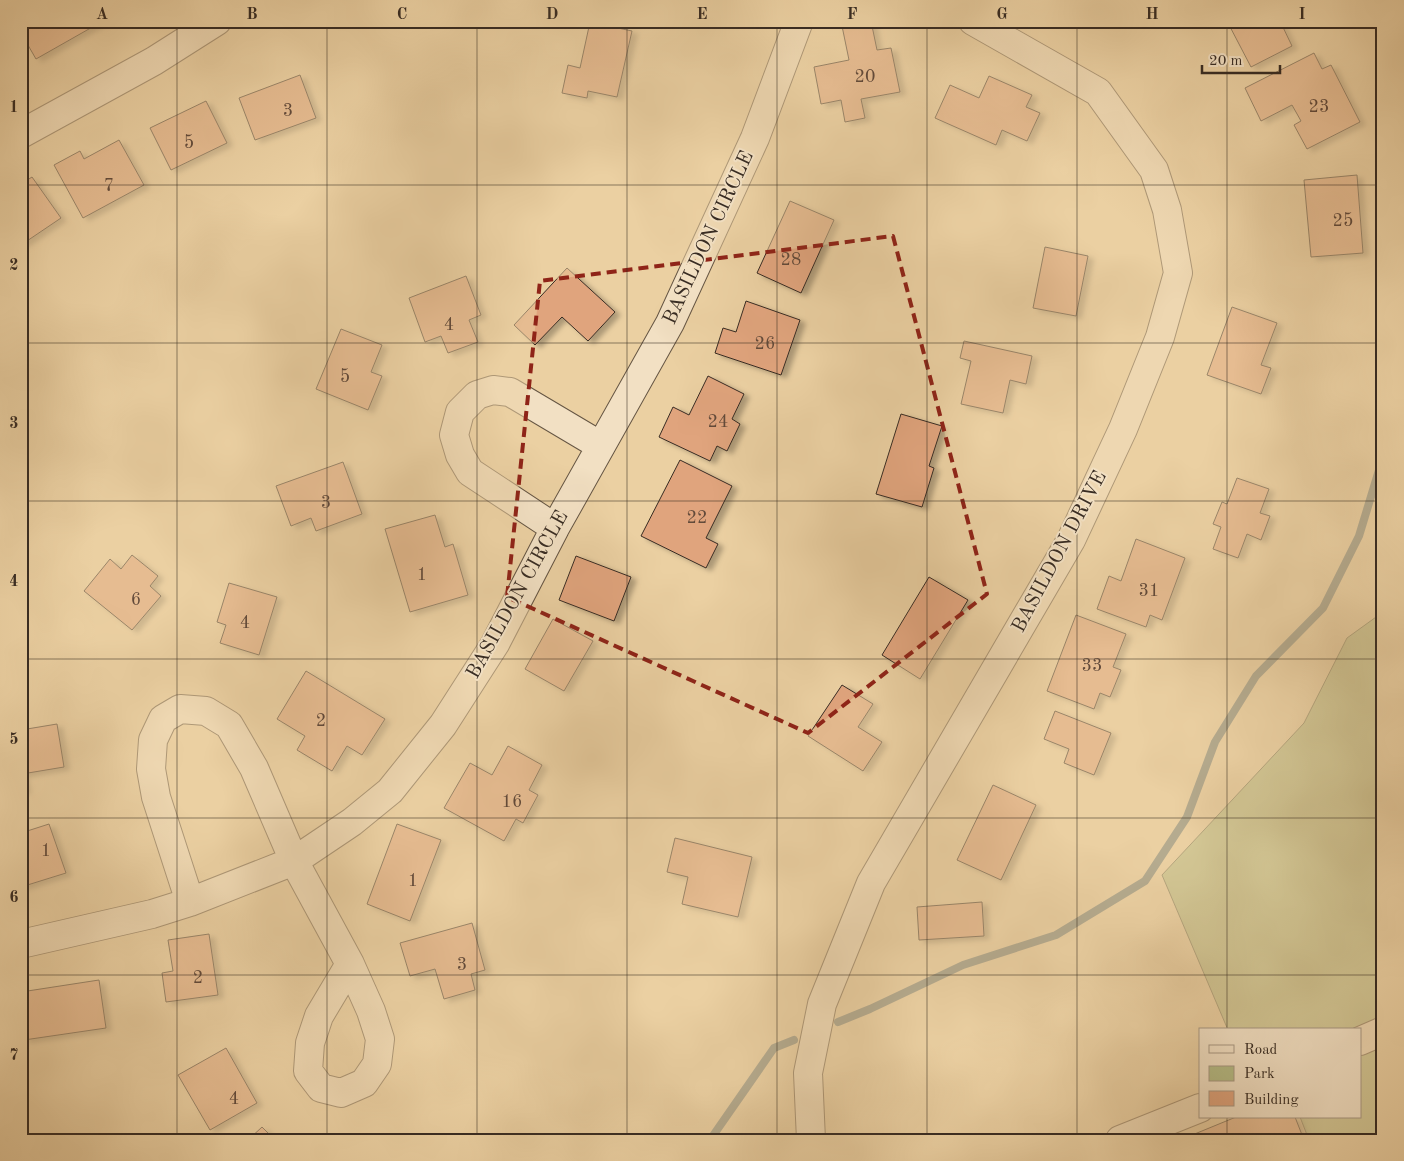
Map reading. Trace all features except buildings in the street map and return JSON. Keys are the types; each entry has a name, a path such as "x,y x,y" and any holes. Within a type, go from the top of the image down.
{"street":[{"path":"23,131 154,61 217,21"},
{"name":"BASILDON CIRCLE","path":"21,944 152,914 190,902 294,861 352,822 390,791 443,725 495,644 555,528 670,323 755,138 799,21"},
{"name":"BASILDON DRIVE","path":"811,1140 808,1073 822,1004 871,883 1071,540 1123,429 1160,336 1178,273 1167,210 1154,170 1098,92 972,21"},
{"path":"555,528 470,472 460,455 454,435 460,412 477,394 494,390 510,392 601,446"},
{"path":"190,902 156,797 151,769 153,740 163,719 180,708 206,711 229,724 254,768 294,861 350,964"},
{"path":"1362,1040 1383,1031"},
{"path":"1120,1140 1199,1108"}],"highlighted area":[{"path":"893,236 987,594 808,733 507,597 540,281"}],"green space":[{"path":"1383,612 1383,1140 1309,1140 1300,1118 1362,1118 1362,1028 1227,1028 1162,875 1304,723 1347,638"}],"waterway":[{"path":"838,1022 963,965 1056,935 1145,881 1187,817 1215,742 1256,676 1323,608 1359,536 1383,457"},
{"path":"710,1140 774,1048 794,1040"}]}
